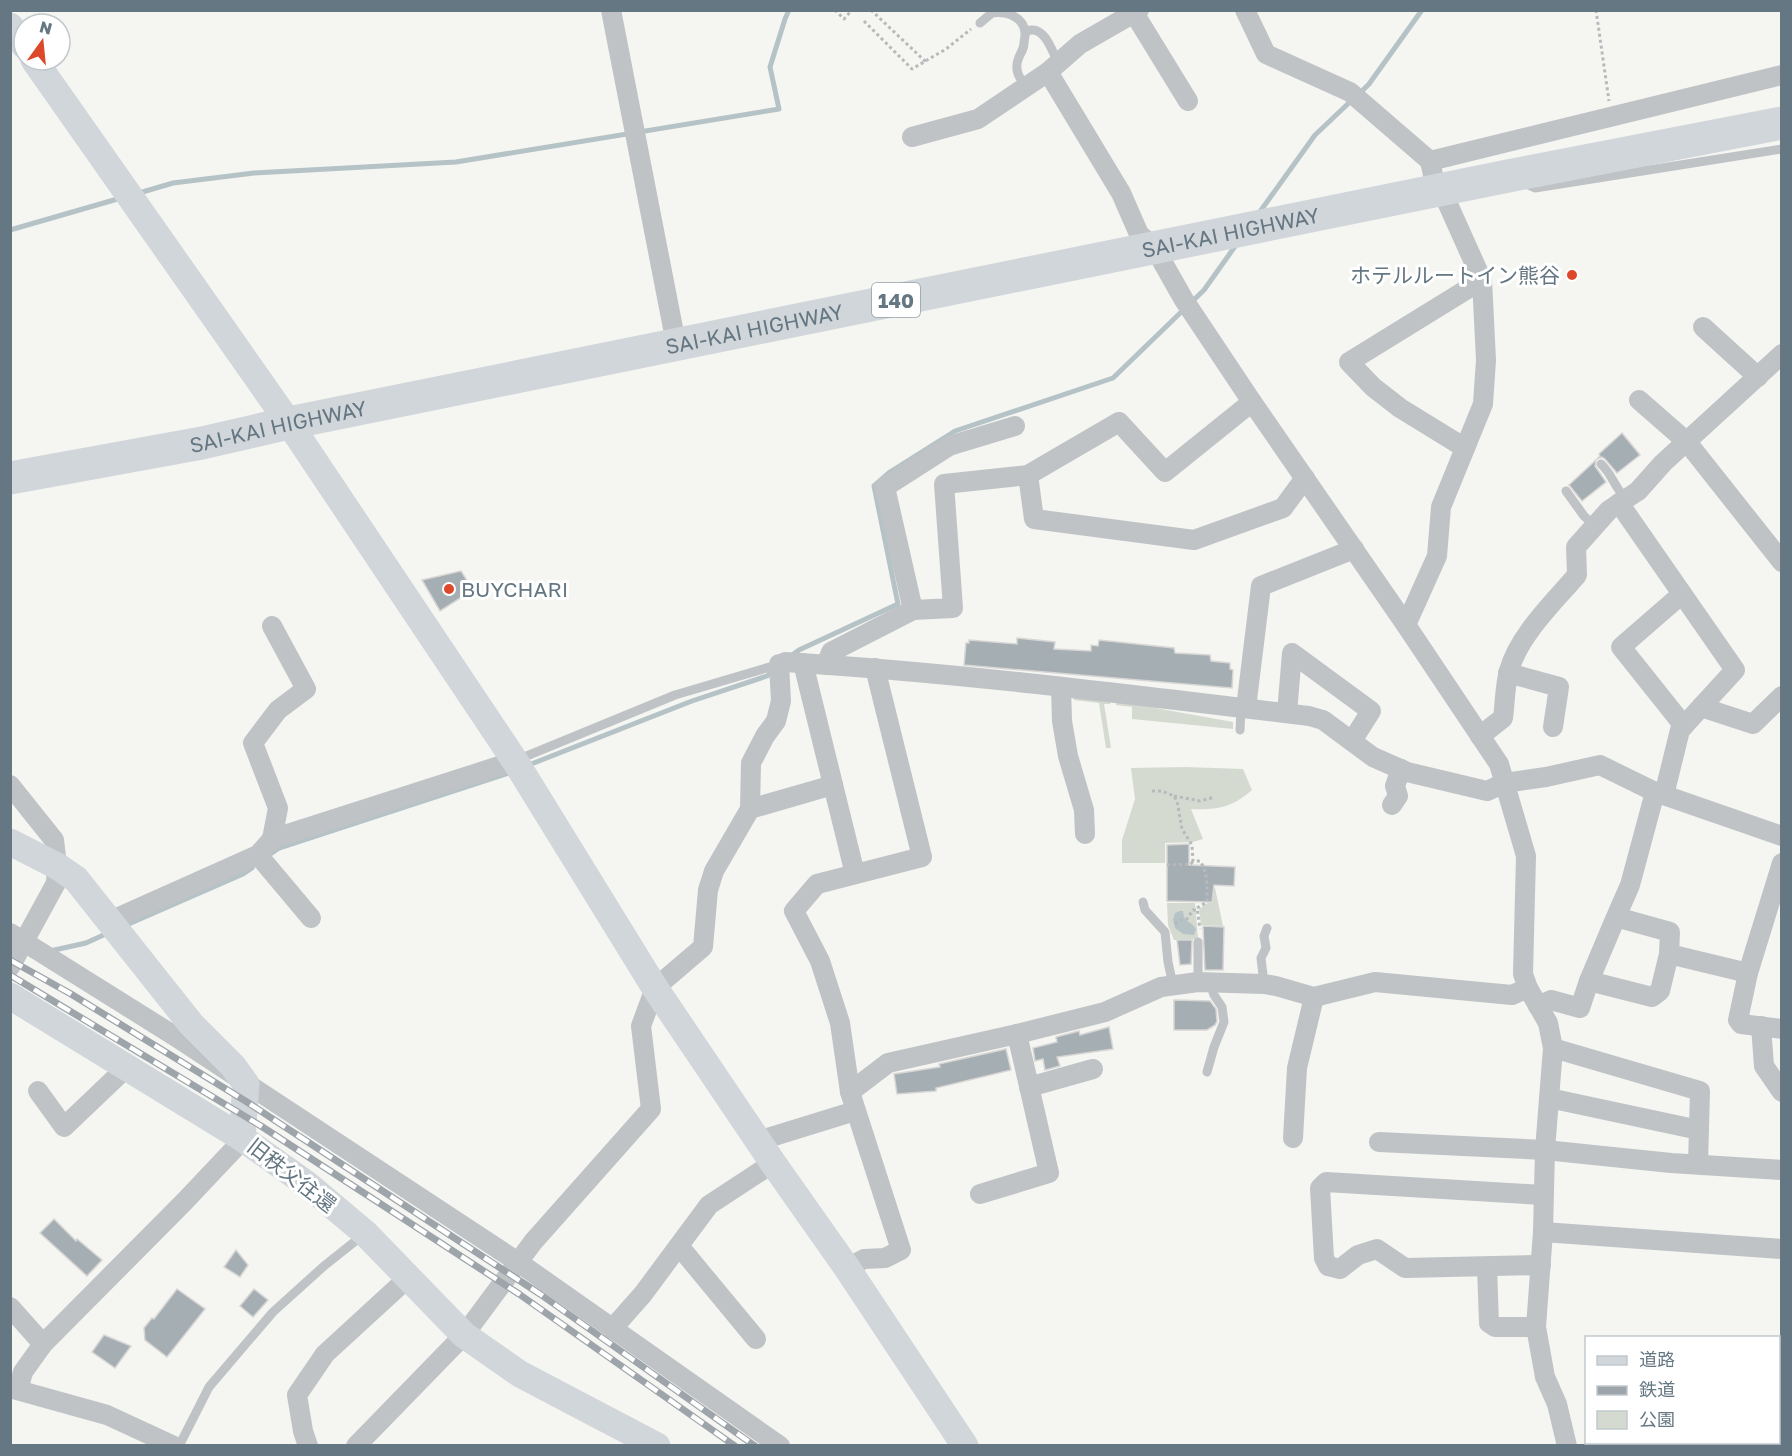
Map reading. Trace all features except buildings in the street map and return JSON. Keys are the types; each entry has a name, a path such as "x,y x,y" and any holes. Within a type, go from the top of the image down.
{"highway":[{"name":"SAI-KAI HIGHWAY","path":"10,459 283,414 1147,241 1435,176 1782,105"},
{"name":"SAI-KAI HIGHWAY","path":"1435,176 1508,176 1782,123"},
{"name":"SAI-KAI HIGHWAY","path":"10,478 202,443 283,414 881,284 1147,241"}],"street":[{"path":"611,10 674,328"},
{"path":"1245,10 1266,54 1350,92 1435,176 1482,280 1486,360 1483,404 1441,507 1437,556 1406,625"},
{"path":"912,137 978,119 1053,68 1080,44 1137,12 1188,101"},
{"path":"1053,68 1147,241 1184,300 1499,764 1526,856 1523,974 1528,988 1548,1023 1553,1048 1536,1327 1545,1377 1557,1404 1567,1446"},
{"path":"43,72 283,414 515,761 655,988 765,1152 847,1268 965,1446"},
{"path":"1435,176 1612,118 1782,75"},
{"path":"1465,448 1400,408 1373,387 1349,362 1482,280"},
{"path":"1702,327 1758,377"},
{"path":"1480,736 1503,718 1508,673 1514,654 1540,618 1577,575 1576,547 1609,510 1638,491 1663,463 1782,354"},
{"path":"1639,400 1687,442 1782,562"},
{"path":"826,665 831,652 913,610 953,608 944,484 1028,475 1119,422 1165,472 1252,402"},
{"path":"913,610 885,487 949,446 1015,426"},
{"path":"1028,475 1034,519 1194,540 1283,508 1305,478"},
{"path":"1538,1006 1551,1000 1580,1008 1589,981 1630,885 1680,730 1735,670 1682,594 1622,501"},
{"path":"1243,708 1261,586 1354,549"},
{"path":"1682,594 1621,646 1684,726"},
{"path":"108,922 258,855 272,839 278,808 253,743 279,710 306,689 272,626"},
{"path":"1287,713 1292,653 1371,711 1352,741"},
{"path":"789,663 874,668 1061,687 1309,716 1323,720 1374,756 1401,769 1487,791 1505,783 1600,765 1660,794 1782,836"},
{"path":"789,663 833,785 855,874"},
{"path":"356,1446 464,1335 533,1242 651,1109 641,1026 655,988 703,947 708,890 714,871 750,809 751,763 776,721 789,663"},
{"path":"847,1268 864,1259 885,1258 901,1250 855,1111 840,1023 820,960 794,911 817,884 922,857 874,668"},
{"path":"1508,673 1559,687 1552,727"},
{"path":"1061,687 1062,721 1068,756 1084,810 1085,834"},
{"path":"1701,707 1753,724 1782,696"},
{"path":"272,839 515,761"},
{"path":"1392,805 1398,796 1395,786 1401,769"},
{"path":"10,785 54,840 57,866 56,883 18,937 10,967"},
{"path":"750,809 833,785"},
{"path":"10,842 57,866 76,879 182,1030"},
{"path":"258,855 311,918"},
{"path":"1782,863 1748,973 1738,1020 1741,1024 1782,1029"},
{"path":"1589,981 1652,997 1660,991 1669,954 1670,932 1616,917"},
{"path":"18,937 182,1030 233,1066 246,1084 518,1262 780,1446"},
{"path":"1669,954 1748,973"},
{"path":"850,1092 888,1063 1106,1012 1161,987 1173,985 1204,982 1264,984 1314,998 1375,982 1512,994 1528,988"},
{"path":"10,996 128,1066 242,1138 185,1201 43,1344 14,1389 107,1415 174,1446"},
{"path":"1293,1138 1297,1068 1314,998"},
{"path":"1761,1026 1764,1066 1782,1092"},
{"path":"980,1194 1048,1173 1017,1034"},
{"path":"1553,1048 1700,1091 1698,1164"},
{"path":"38,1091 64,1127 128,1066"},
{"path":"1029,1087 1093,1069"},
{"name":"旧秩父往還","path":"246,1084 242,1138 308,1185 365,1233 464,1335 520,1374 657,1446"},
{"path":"1550,1098 1699,1130"},
{"path":"612,1329 643,1294 709,1206 765,1152 855,1111"},
{"path":"1379,1142 1545,1150 1782,1170"},
{"path":"1541,1265 1405,1268 1377,1249 1358,1255 1340,1269 1328,1266 1324,1258 1320,1188 1326,1182 1543,1195"},
{"path":"1542,1233 1782,1249"},
{"path":"679,1246 756,1339"},
{"path":"1488,1267 1489,1323 1495,1327 1536,1327"},
{"path":"308,1446 297,1395 325,1354 408,1277"},
{"path":"10,1307 43,1344"}],"lane":[{"path":"980,23 992,12 996,12 1015,17 1023,24 1024,46 1018,57 1016,69 1021,80 1028,86"},
{"path":"1025,33 1031,29 1040,32 1045,37 1053,68"},
{"path":"1508,176 1535,188 1782,150"},
{"path":"1601,464 1612,477 1622,501"},
{"path":"1566,491 1584,516 1595,526"},
{"path":"515,761 675,695 789,663"},
{"path":"1240,730 1243,708"},
{"path":"1143,902 1145,910 1165,932 1173,985"},
{"path":"1264,984 1261,958 1266,948 1264,936 1267,928"},
{"path":"1198,942 1204,982 1222,1007 1224,1022 1214,1047 1208,1072"},
{"path":"179,1446 209,1387 273,1312 365,1233"}],"path":[{"path":"835,10 844,19 852,10"},
{"path":"871,10 926,62"},
{"path":"1596,10 1612,118"},
{"path":"864,21 912,69 946,50 980,23"},
{"path":"1152,791 1162,791 1200,801 1215,797"},
{"path":"1174,796 1182,829 1192,845 1193,861"},
{"path":"1167,865 1191,864 1193,861 1200,861 1207,879 1207,902 1192,911 1187,919 1177,921 1173,929"},
{"path":"1197,910 1200,926 1198,942"}],"green space":[{"path":"1073,696 1111,700 1110,704 1104,704 1111,748 1106,748 1099,703 1074,700"},
{"path":"1116,701 1233,722 1233,729 1132,719 1132,707 1116,705"},
{"path":"1131,768 1243,769 1252,790 1238,801 1223,807 1191,809 1203,839 1193,842 1165,843 1165,863 1122,863 1122,840 1135,799"},
{"path":"1210,888 1215,888 1223,926 1201,925 1199,909 1209,902"},
{"path":"1167,903 1195,903 1198,939 1174,940 1168,925"}],"shaded area":[{"path":"1183,911 1186,920 1196,929 1194,935 1183,934 1175,928 1173,920 1175,913"}],"waterway":[{"path":"139,193 173,183 254,173 456,162 779,109 770,67 789,10"},
{"path":"1359,94 1369,84 1422,10"},
{"path":"1259,213 1315,135 1352,100"},
{"path":"10,230 121,198"},
{"path":"791,656 799,650 898,604 874,486 890,472 955,431 1113,378 1204,290 1236,245"},
{"path":"526,766 692,701 767,676 774,670"},
{"path":"269,855 279,848 512,772"},
{"path":"124,926 252,868"},
{"path":"50,951 86,943 110,932"}],"railway":[{"path":"10,960 71,994 247,1102 540,1294 755,1446"},
{"path":"10,975 261,1126 519,1294 735,1446"}],"place":[{"name":"ホテルルートイン熊谷","path":"1572,275"},
{"name":"BUYCHARI","path":"449,589"}]}
